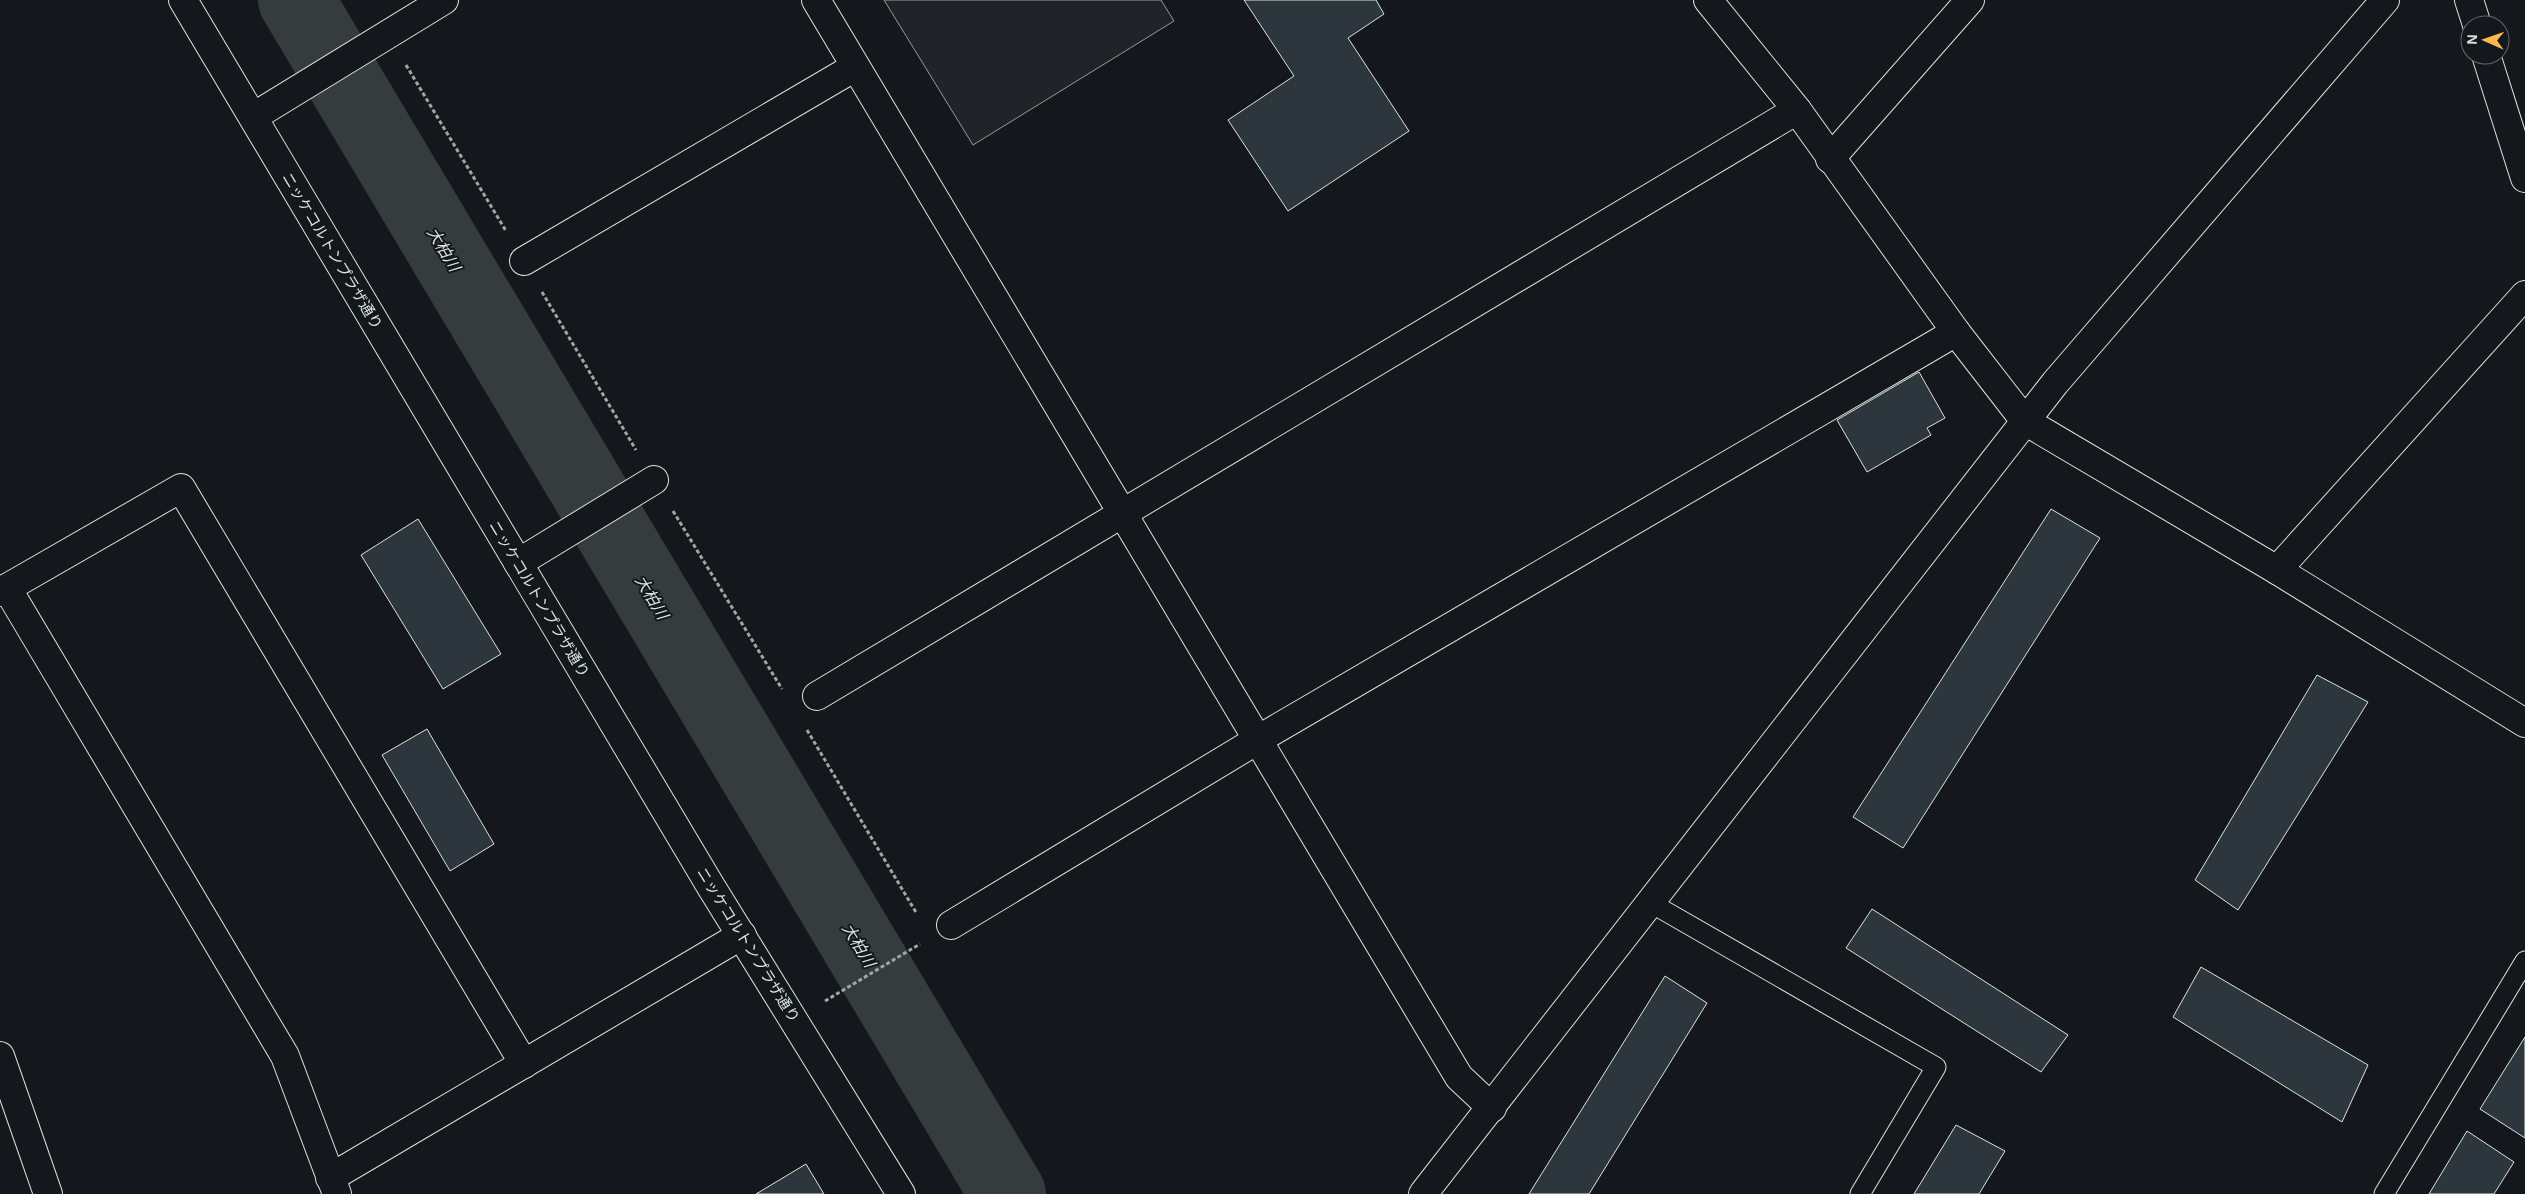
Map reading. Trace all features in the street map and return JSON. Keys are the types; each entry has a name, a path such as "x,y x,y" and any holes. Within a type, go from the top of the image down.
{"street":[{"name":"ニッケコルトンプラザ通り","path":"183,0 518,564 901,1194"},
{"path":"253,117 387,33 444,0"},
{"path":"816,0 1259,739 1459,1077 1492,1108"},
{"path":"1708,0 1797,110 1830,159 1956,332 2025,421 2277,570 2525,723"},
{"path":"1830,159 1970,0"},
{"path":"1423,1194 1492,1108 2055,383 2384,0"},
{"path":"2469,0 2474,15"},
{"path":"2489,65 2525,178"},
{"path":"524,261 856,67"},
{"path":"817,696 1797,110"},
{"path":"2277,570 2525,296"},
{"path":"950,926 1259,739 1956,332"},
{"path":"518,564 654,480"},
{"path":"524,1064 181,488 3,590 285,1056 334,1186 524,1064 742,935"},
{"path":"0,1056 48,1194"}],"lane":[{"path":"1651,903 1936,1067 1860,1194"},
{"path":"2384,1194 2525,961"}],"path":[{"path":"841,992 923,942"}],"shaded area":[{"path":"884,0 1161,0 1174,21 973,145"}],"building":[{"path":"1244,0 1376,0 1384,14 1348,38 1409,131 1288,211 1228,120 1294,76"},
{"path":"1919,372 1945,418 1927,428 1931,435 1867,472 1837,420"},
{"path":"2051,509 2100,538 1903,848 1853,817"},
{"path":"418,519 501,654 443,689 361,555"},
{"path":"2317,675 2368,702 2238,910 2195,880"},
{"path":"427,729 494,844 450,871 382,755"},
{"path":"1872,909 2068,1035 2041,1072 1846,948"},
{"path":"2201,967 2368,1065 2342,1122 2173,1017"},
{"path":"1665,976 1707,1003 1589,1194 1529,1194"},
{"path":"2525,1037 2525,1138 2480,1109"},
{"path":"1956,1125 2005,1151 1979,1194 1914,1194"},
{"path":"2467,1131 2514,1162 2494,1194 2429,1194"},
{"path":"806,1164 824,1194 756,1194"}],"waterway":[{"name":"大柏川","path":"296,0 1008,1194"}]}
